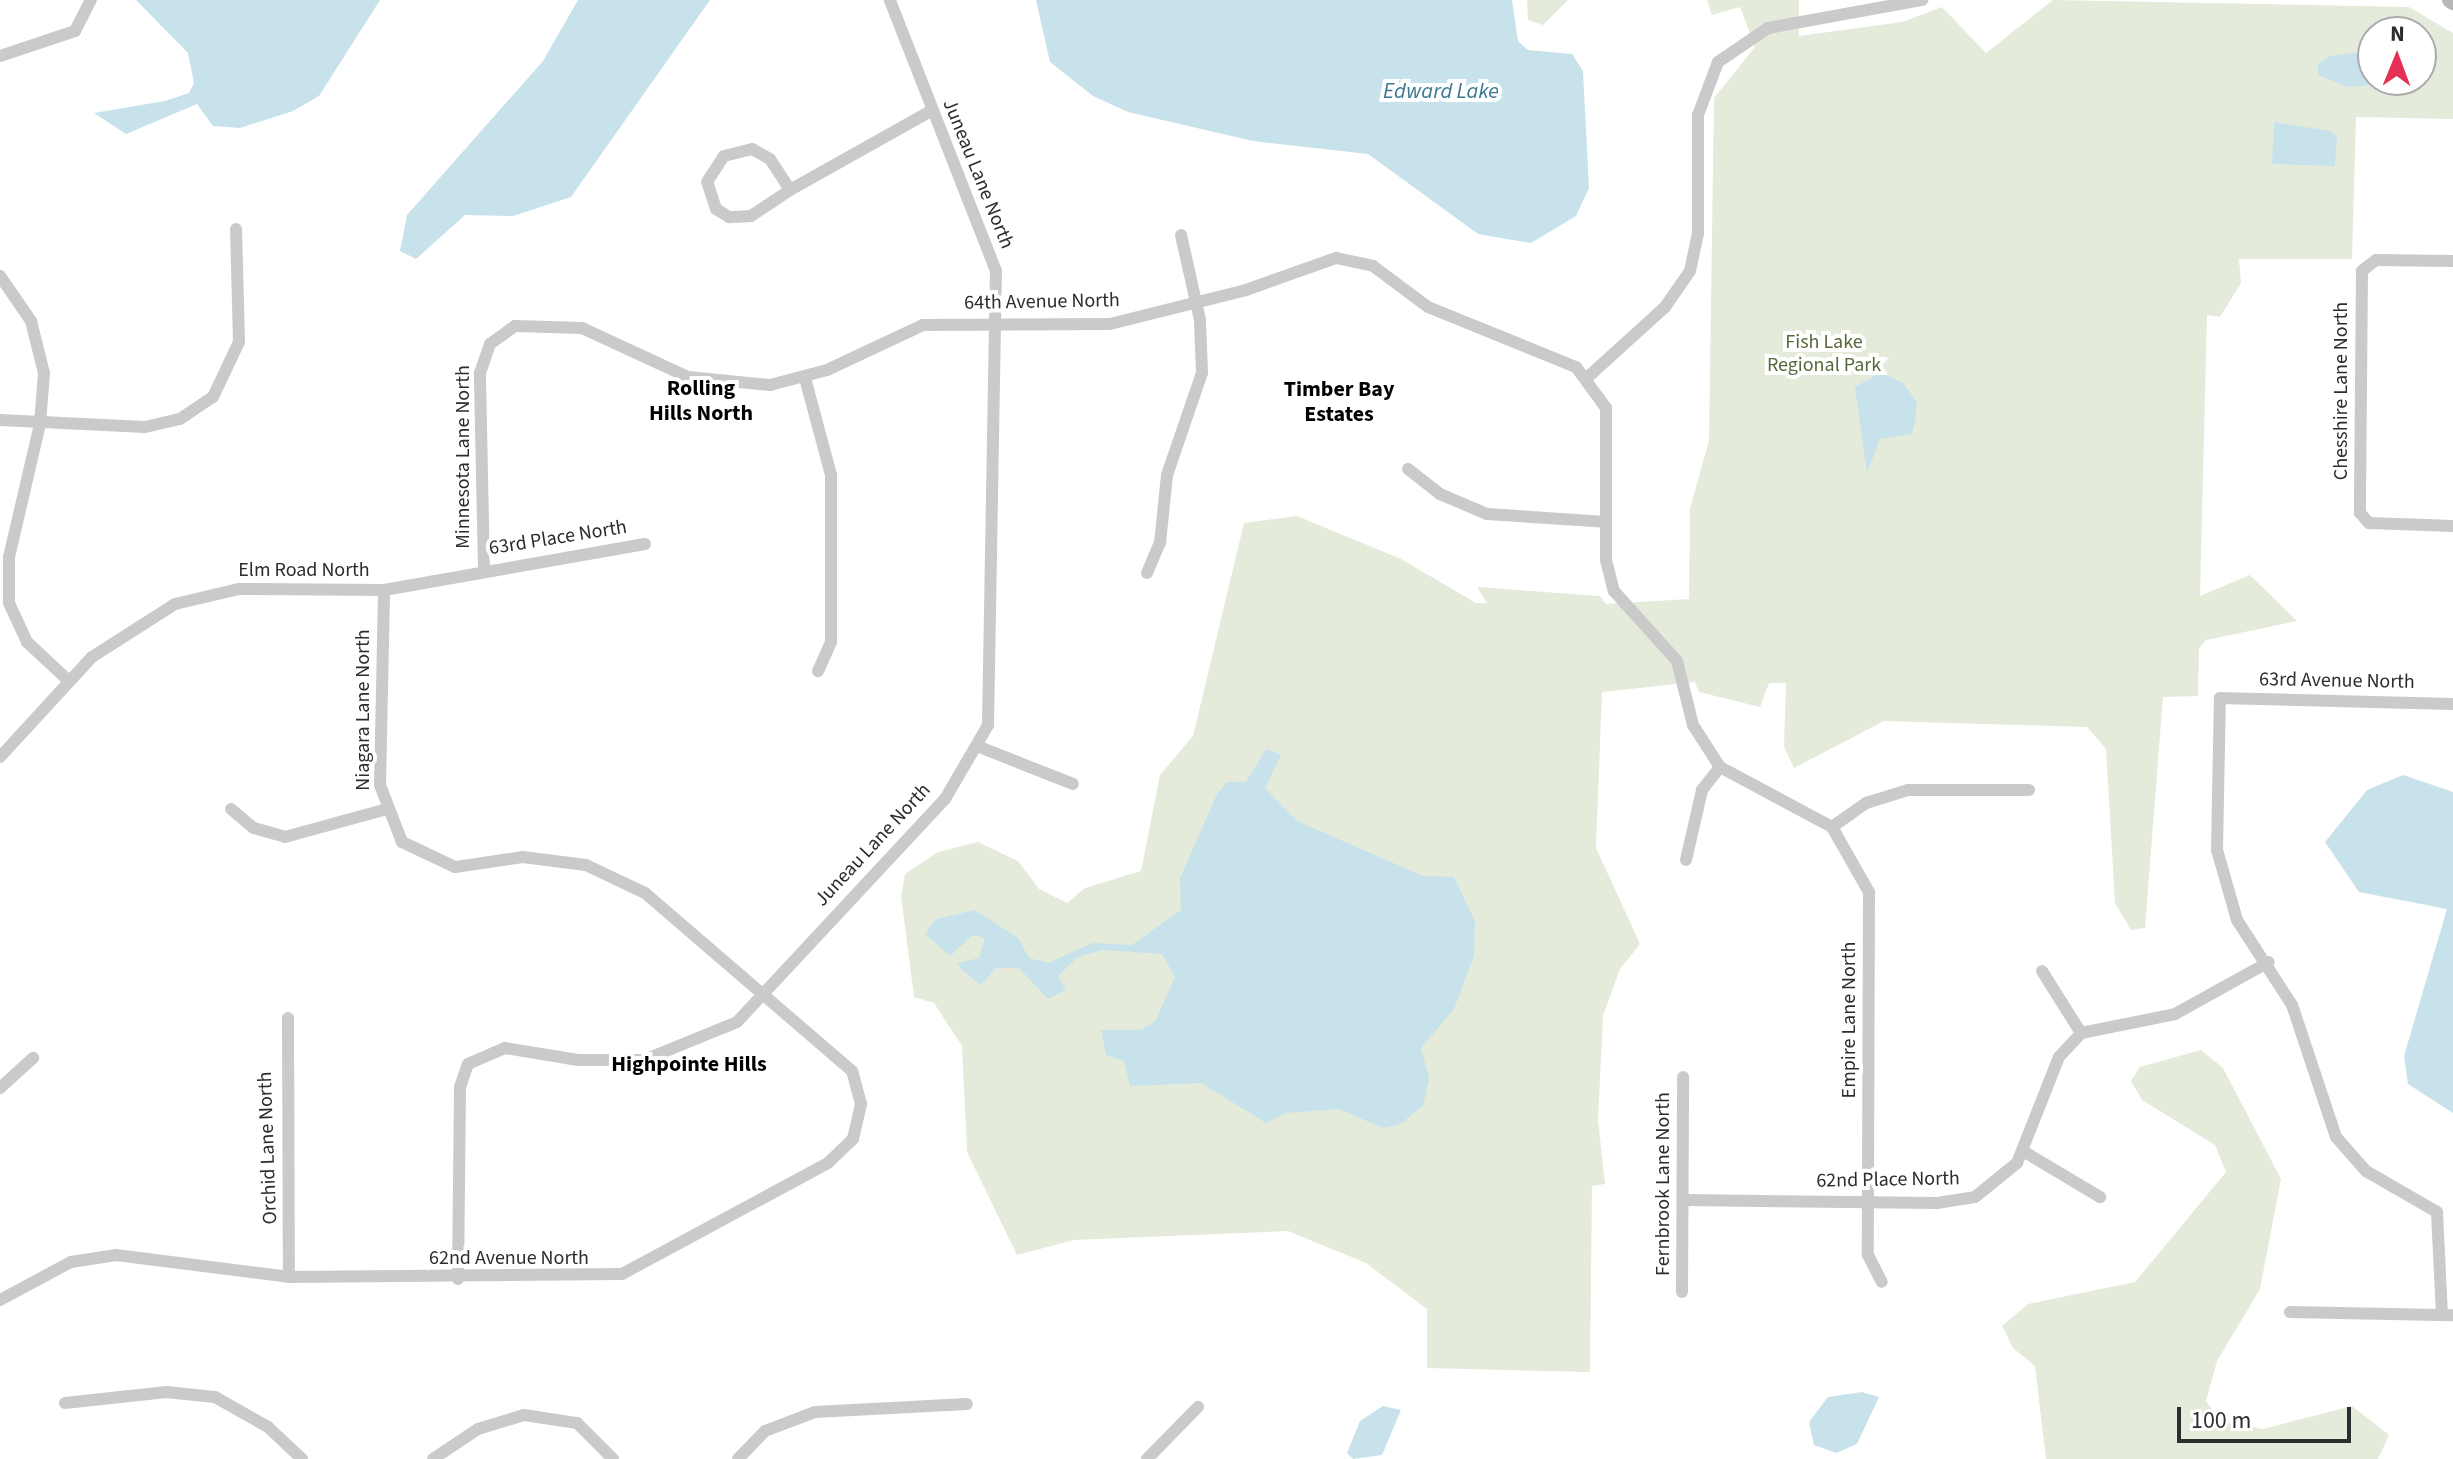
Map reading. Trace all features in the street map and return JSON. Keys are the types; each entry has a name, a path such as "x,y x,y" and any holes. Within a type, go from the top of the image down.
{"street":[{"path":"0,56 75,31 91,0"},
{"name":"Juneau Lane North","path":"458,1279 460,1087 477,1055 521,1048 578,1060 644,1060 708,1039 763,999 869,872 945,799 977,746 994,698 997,324 989,247 931,111 890,0"},
{"path":"1922,0 1768,28 1718,62 1698,115 1698,234 1690,271 1665,307 1589,376 1606,408 1606,522 1614,591 1677,661 1693,725 1720,767 1832,827 1898,791 2029,790"},
{"path":"790,190 770,159 744,148 724,156 707,182 711,201 729,217 751,216 790,190 931,111"},
{"path":"0,420 40,424 154,426 180,419 213,397 239,342 236,229"},
{"path":"1147,573 1160,543 1167,475 1202,373 1196,303 1181,235"},
{"name":"64th Avenue North","path":"529,325 582,328 715,383 805,378 898,331 997,324 1110,324 1196,303 1316,263 1355,259 1428,307 1589,376"},
{"name":"Chesshire Lane North","path":"2453,261 2366,262 2362,520 2453,526"},
{"path":"0,276 39,346 40,424 6,588 27,642 69,681"},
{"name":"Minnesota Lane North","path":"484,570 483,357 500,333 529,325"},
{"path":"805,378 832,488 831,642 818,671"},
{"path":"1408,469 1440,494 1487,514 1606,522"},
{"name":"63rd Place North","path":"384,590 645,544"},
{"name":"Elm Road North","path":"0,757 34,728 69,681 118,635 206,594 384,590"},
{"name":"Niagara Lane North","path":"384,590 384,810 402,842 437,862 555,859 617,877 671,913 763,999"},
{"name":"63rd Avenue North","path":"2269,962 2237,920 2219,874 2220,698 2453,704"},
{"path":"977,746 1073,784"},
{"path":"1686,860 1702,790 1720,767"},
{"path":"231,809 254,828 285,837 384,810"},
{"name":"Empire Lane North","path":"1832,827 1869,892 1868,1255 1882,1282"},
{"path":"2042,971 2081,1033 2175,1014 2269,962 2292,1005 2336,1137 2366,1171 2437,1212 2448,1315 2290,1312"},
{"name":"62nd Avenue North","path":"0,1300 71,1262 116,1255 289,1277 458,1279 622,1274 843,1153 860,1123 852,1071 763,999"},
{"name":"Orchid Lane North","path":"288,1018 289,1277"},
{"name":"62nd Place North","path":"1683,1200 1868,1202 1975,1197 2006,1176 2023,1151 2059,1057 2081,1033"},
{"path":"0,1088 33,1058"},
{"name":"Fernbrook Lane North","path":"1682,1292 1683,1077"},
{"path":"2023,1151 2100,1197"},
{"path":"65,1403 166,1392 215,1397 268,1427 302,1459"},
{"path":"738,1459 765,1431 815,1412 967,1404"},
{"path":"1147,1459 1198,1407"},
{"path":"433,1459 459,1438 524,1415 577,1423 613,1459"}],"green space":[{"path":"1527,0 1568,0 1543,25 1528,20"},
{"name":"Fish Lake Regional Park","path":"1707,0 1799,0 1799,36 1902,22 1942,7 1986,53 2053,0 2409,7 2424,16 2357,16 2357,96 2437,96 2437,24 2453,33 2453,119 2356,117 2352,259 2239,259 2241,283 2220,317 2207,315 2200,596 2250,575 2297,621 2206,640 2199,649 2198,696 2163,697 2145,928 2131,930 2115,903 2106,749 2087,727 1884,721 1794,768 1784,747 1786,683 1769,683 1760,707 1699,692 1695,682 1602,692 1596,848 1640,944 1620,969 1603,1016 1598,1120 1605,1184 1592,1186 1590,1372 1427,1368 1427,1309 1366,1263 1288,1231 1074,1240 1017,1255 967,1152 962,1046 934,1003 914,997 901,896 905,874 938,852 978,842 1018,861 1039,889 1067,903 1085,888 1141,871 1160,775 1193,736 1244,523 1297,516 1401,559 1476,603 1487,603 1477,587 1600,596 1606,604 1689,599 1690,508 1709,441 1714,98 1755,47 1740,7 1712,15"},
{"path":"2201,1050 2223,1068 2281,1179 2260,1289 2217,1361 2206,1401 2221,1421 2263,1429 2352,1406 2389,1435 2378,1459 2046,1459 2035,1366 2013,1348 2002,1326 2028,1304 2135,1282 2226,1172 2215,1145 2142,1100 2131,1081 2140,1067"}],"water":[{"path":"136,0 380,0 319,96 293,111 240,128 213,126 197,104 126,134 94,113 165,101 189,93 194,83 188,53"},
{"path":"578,0 710,0 571,197 513,216 465,215 416,259 400,251 407,215 543,61"},
{"name":"Edward Lake","path":"1036,0 1512,0 1518,41 1528,50 1572,54 1583,71 1589,188 1576,216 1531,243 1478,234 1368,154 1253,141 1128,112 1093,96 1050,62"},
{"path":"2357,52 2357,86 2347,87 2318,75 2318,64 2330,56"},
{"path":"2274,122 2330,131 2337,137 2335,166 2272,164"},
{"path":"1882,372 1903,383 1917,402 1915,421 1912,434 1880,439 1867,473 1855,387"},
{"path":"1266,749 1281,755 1265,788 1297,821 1423,876 1454,877 1475,921 1474,956 1454,1009 1421,1048 1429,1078 1423,1106 1399,1125 1383,1128 1339,1109 1285,1113 1266,1123 1201,1083 1130,1086 1124,1061 1106,1055 1101,1030 1141,1030 1155,1021 1175,977 1162,954 1103,950 1078,957 1058,976 1066,990 1048,999 1019,968 996,968 981,985 961,969 957,963 979,958 985,938 973,935 950,956 925,934 936,919 975,910 1018,938 1029,958 1048,963 1093,943 1132,945 1181,910 1180,878 1217,794 1227,782 1246,782"},
{"path":"2403,775 2453,792 2453,1113 2408,1084 2404,1056 2447,909 2359,892 2325,842 2367,790"},
{"path":"1862,1392 1879,1397 1857,1444 1836,1453 1814,1445 1809,1422 1828,1397"},
{"path":"1383,1406 1401,1410 1382,1455 1353,1459 1347,1453 1360,1421"}],"district":[{"name":"Rolling Hills North","path":"701,400"},
{"name":"Timber Bay Estates","path":"1339,402"},
{"name":"Highpointe Hills","path":"689,1065"}]}
